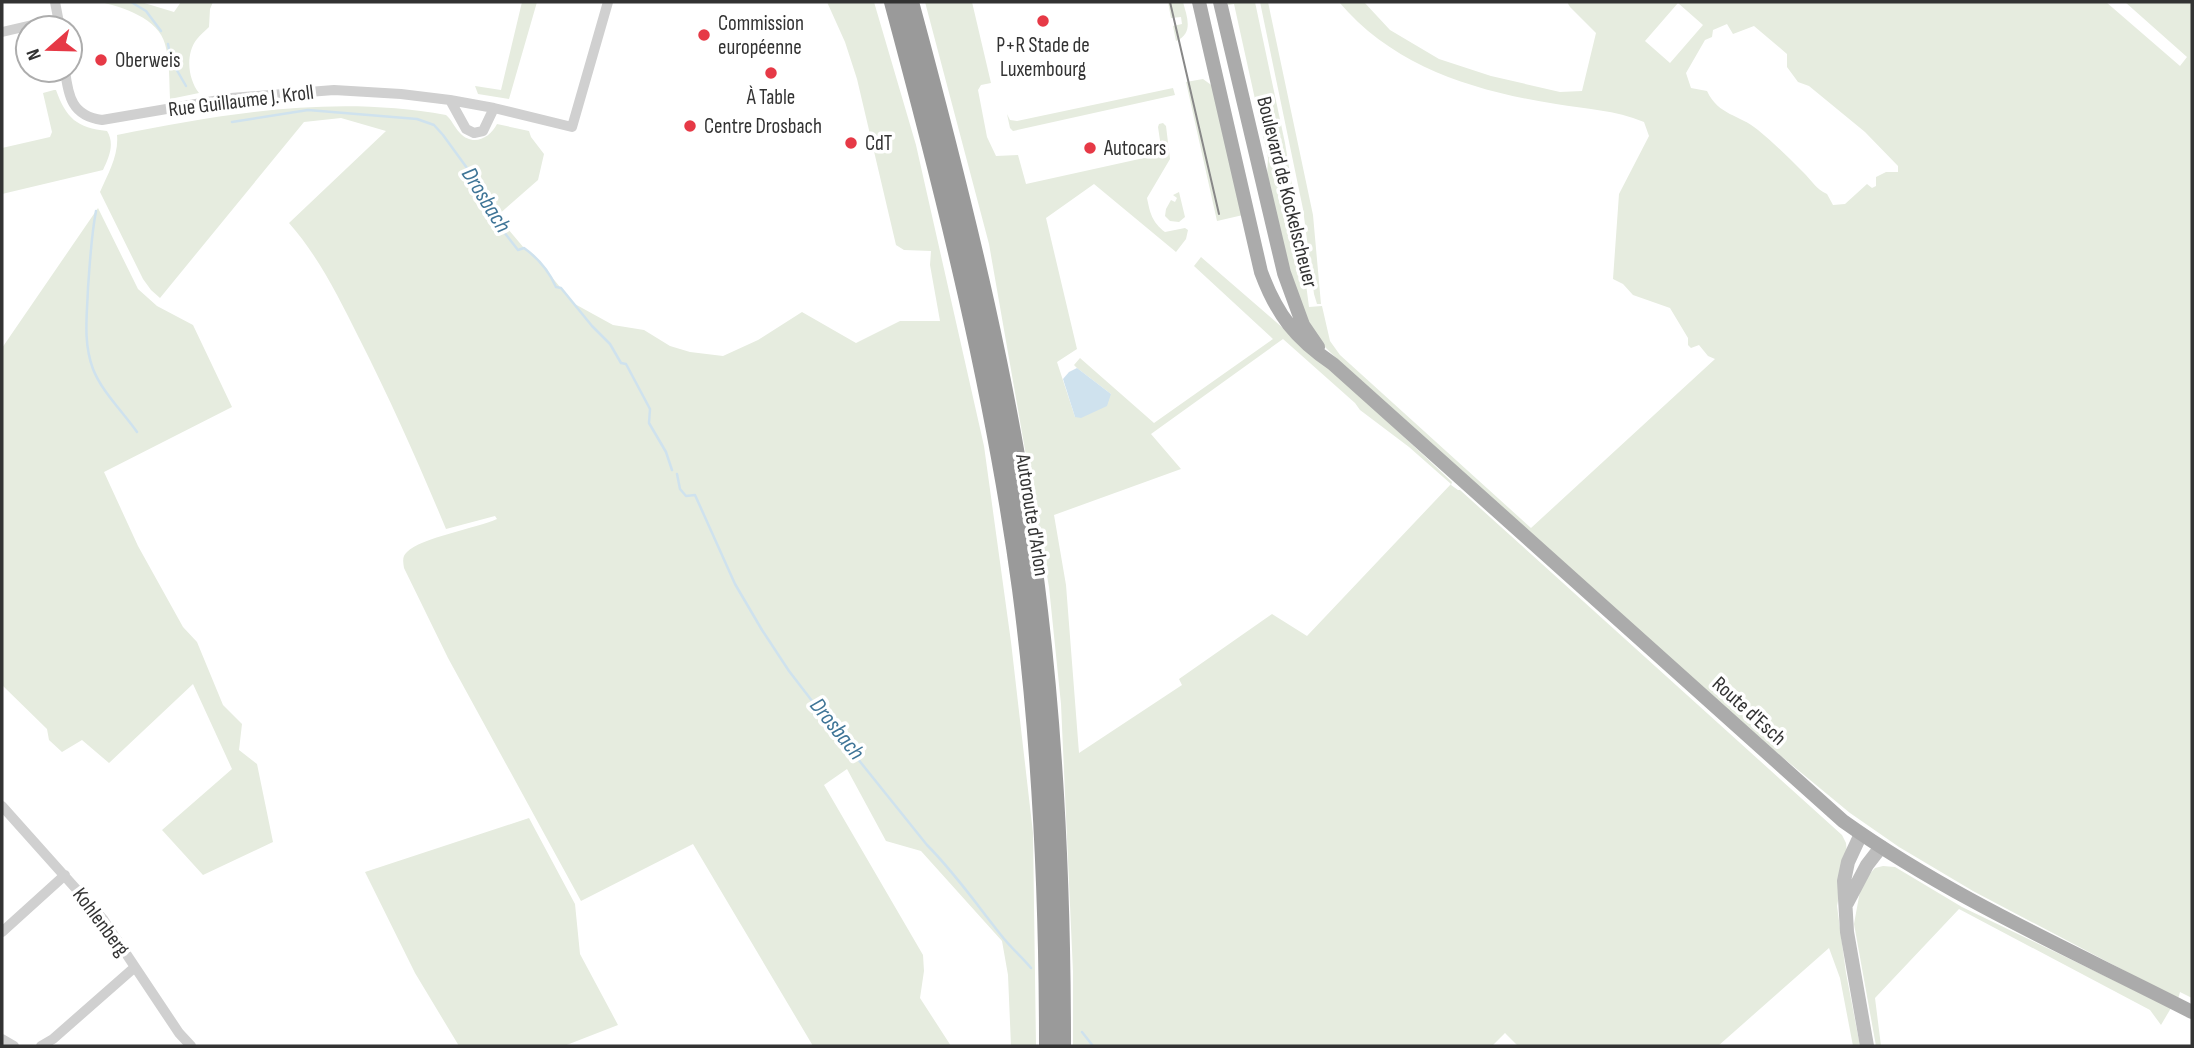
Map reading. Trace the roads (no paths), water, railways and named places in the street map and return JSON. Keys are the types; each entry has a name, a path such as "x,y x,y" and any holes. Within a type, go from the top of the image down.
{"highway":[{"name":"Autoroute d'Arlon","path":"893,2 948,211 981,358 1015,549 1032,685 1043,811 1048,1046"},
{"name":"Autoroute d'Arlon","path":"910,2 966,218 998,367 1028,535 1039,611 1056,810 1061,909 1062,1046"}],"main road":[{"name":"Boulevard de Kockelscheuer","path":"1199,2 1248,220 1268,291 1276,308 1298,337 1333,364"},
{"name":"Boulevard de Kockelscheuer","path":"1220,2 1284,273 1303,325 1333,364"},
{"name":"Route d'Esch","path":"1333,364 1799,784 1861,834 1968,898 2192,1012"},
{"path":"1861,834 1848,862 1844,881 1852,962 1867,1046"},
{"path":"1845,908 1853,889 1881,846"}],"street":[{"name":"Rue Guillaume J. Kroll","path":"66,84 77,109 92,119 102,120 230,98 334,90 450,100 572,127 608,2"},
{"path":"450,100 466,129 474,133 483,131 494,108"},
{"name":"Kohlenberg","path":"2,806 103,919 179,1033 191,1046"},
{"path":"2,932 65,875"},
{"path":"41,1046 53,1039 135,967"}],"water":[{"path":"1077,368 1111,394 1107,406 1081,418 1075,417 1063,379"}],"waterway":[{"name":"Drosbach","path":"131,2 146,11 161,31"},
{"name":"Drosbach","path":"168,44 171,60 186,86"},
{"name":"Drosbach","path":"232,122 308,110 417,119 434,125 467,168 486,209 518,250 524,248 538,261 556,287 561,288 610,344 621,363 626,364 650,409 649,423 666,452 672,470"},
{"path":"96,211 88,288 88,349 93,369 102,386 137,432"},
{"name":"Drosbach","path":"677,474 680,489 686,496 695,495 735,584 789,671 927,845 1031,968"},
{"name":"Drosbach","path":"1082,1032 1093,1046"}],"tram line":[{"path":"1170,2 1219,214"}],"place":[{"name":"P+R Stade de Luxembourg","path":"1043,21"},
{"name":"Commission européenne","path":"704,35"},
{"name":"Oberweis","path":"101,60"},
{"name":"À Table","path":"771,73"},
{"name":"Centre Drosbach","path":"690,126"},
{"name":"CdT","path":"851,143"},
{"name":"Autocars","path":"1090,148"}]}
